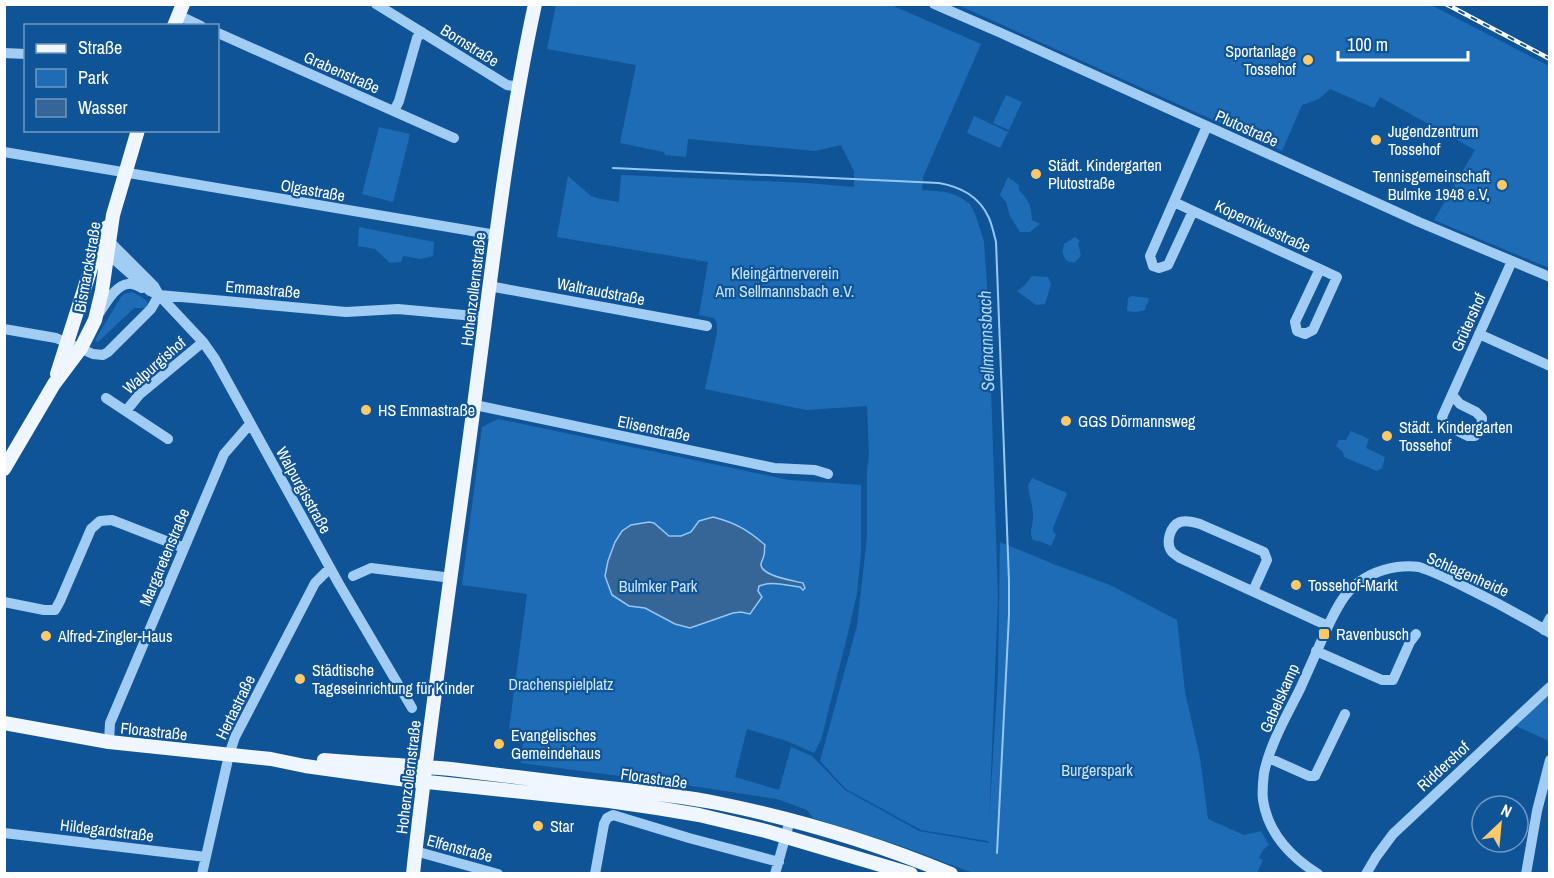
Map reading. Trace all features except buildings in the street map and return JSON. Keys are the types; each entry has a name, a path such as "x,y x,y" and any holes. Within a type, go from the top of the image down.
{"main road":[{"name":"Hohenzollernstraße","path":"412,873 496,236 519,87 535,4"},
{"name":"Bismarckstraße","path":"54,384 67,342 104,246 137,132"},
{"name":"Bismarckstraße","path":"4,469 54,384 81,348 95,320 102,291 104,246"},
{"name":"Florastraße","path":"4,718 35,728"},
{"name":"Florastraße","path":"4,723 109,742 271,759 294,757 648,806 699,815 786,837 911,873"},
{"name":"Florastraße","path":"425,774 542,779 724,805 790,820 883,848 951,873"}],"street":[{"name":"Bornstraße","path":"376,4 507,85 519,87"},
{"name":"Plutostraße","path":"934,4 1409,218 1550,277"},
{"path":"178,15 197,24"},
{"path":"394,111 417,38 422,32"},
{"name":"Grabenstraße","path":"219,33 454,138"},
{"path":"4,53 24,54"},
{"name":"Kopernikusstraße","path":"1193,211 1168,265 1159,268 1153,266 1150,256 1207,126"},
{"name":"Olgastraße","path":"4,152 496,236"},
{"name":"Kopernikusstraße","path":"1174,202 1193,211 1320,269 1337,277 1313,330 1305,334 1297,331 1295,322 1320,269"},
{"name":"Walpurgisstraße","path":"104,246 155,293 203,342 215,359 330,568 412,708"},
{"name":"Grütershof","path":"1452,395 1512,261"},
{"name":"Emmastraße","path":"95,320 106,303 123,285 130,283 155,293 346,312 398,309 485,317"},
{"name":"Waltraudstraße","path":"489,286 707,326"},
{"path":"4,329 56,338 93,354 103,355 151,309 155,293"},
{"path":"1479,334 1550,366"},
{"name":"Walpurgishof","path":"126,411 140,395 203,342"},
{"name":"Walpurgishof","path":"106,398 168,439"},
{"name":"Elisenstraße","path":"474,405 774,468 816,470 828,474"},
{"name":"Margaretenstraße","path":"109,742 110,723 224,454 250,424"},
{"path":"4,602 54,610 91,529 100,521 112,520 184,548"},
{"path":"1253,591 1267,560 1264,552 1190,521 1180,522 1173,528 1169,536 1169,545 1172,552 1180,558 1328,626"},
{"name":"Schlagenheide","path":"1328,626 1343,598 1350,590 1367,576 1397,567 1417,567 1440,575 1492,600 1547,631 1550,618"},
{"name":"Hertastraße","path":"202,873 235,737 315,583 330,568"},
{"path":"353,576 371,568 452,578"},
{"name":"Gabelskamp","path":"1318,873 1304,865 1286,848 1272,830 1263,798 1264,773 1328,626"},
{"name":"Gabelskamp","path":"1316,651 1382,680 1392,680 1416,634"},
{"name":"Riddershof","path":"1366,873 1393,834 1550,687"},
{"name":"Gabelskamp","path":"1269,758 1309,776 1315,776 1344,714"},
{"path":"1526,873 1537,811 1550,760"},
{"path":"594,873 604,824 610,816 619,816 778,862"},
{"path":"775,873 790,820"},
{"name":"Hildegardstraße","path":"4,833 206,857"},
{"name":"Elfenstraße","path":"415,851 498,873"}],"green space":[{"path":"556,5 891,5 981,44 923,177 922,190 946,192 970,204 984,242 998,598 989,822 998,675 1000,542 1110,585 1177,620 1185,692 1200,758 1208,819 1244,835 1261,831 1269,845 1259,858 1263,860 1257,873 973,873 904,847 813,818 807,810 777,799 521,763 524,734 509,729 527,594 462,585 482,427 498,419 789,480 861,485 861,554 857,593 821,740 814,753 787,741 747,729 735,777 779,790 791,747 812,756 845,790 919,831 989,843 921,830 846,789 820,761 857,626 867,537 869,455 867,406 806,410 705,389 717,333 714,318 699,315 708,262 557,237 568,176 591,196 619,202 621,175 854,187 854,171 841,145 815,151 688,139 686,157 665,155 664,152 620,143 636,65 547,49"},
{"path":"958,5 1431,5 1549,66 1549,268 1434,220 1475,150 1380,97 1374,108 1330,89 1319,99 1302,105 1282,151"},
{"path":"1006,95 1022,102 1009,130 993,123"},
{"path":"974,116 1008,132 1000,148 967,133"},
{"path":"379,127 410,134 393,202 362,194"},
{"path":"1008,177 1019,185 1019,190 1029,204 1032,220 1040,224 1030,232 1020,232 1010,216 1006,202 1000,195"},
{"path":"359,227 434,242 433,256 421,259 403,256 401,262 390,263 375,249 358,246"},
{"path":"1075,237 1080,241 1078,243 1081,256 1074,263 1067,261 1063,251 1064,244"},
{"path":"1032,276 1048,277 1051,284 1045,304 1036,305 1017,291"},
{"path":"132,292 147,301 148,308 134,308 98,342 95,340 121,297"},
{"path":"1132,296 1149,298 1145,310 1127,311 1128,298"},
{"path":"1351,431 1369,439 1366,448 1385,457 1382,468 1377,471 1344,457 1343,452 1336,446 1339,440 1346,440"},
{"path":"1032,478 1067,493 1053,528 1056,535 1051,546 1033,540 1032,537 1033,516 1028,485"},
{"path":"1549,691 1549,741 1514,725"}],"water":[{"path":"713,517 741,528 765,545 761,564 766,572 803,583 805,588 803,590 800,587 785,584 759,586 758,591 762,597 750,614 733,613 690,628 675,624 645,608 629,606 612,595 605,576 615,542 622,531 631,525 649,522 654,523 669,536 681,536 691,532 699,521"}],"waterway":[{"name":"Sellmannsbach","path":"613,168 939,183 955,187 975,198 985,210 996,242 1009,581 997,853"}],"railway":[{"path":"1446,4 1550,59"}],"place":[{"name":"Sportanlage Tossehof","path":"1308,60"},
{"name":"Jugendzentrum Tossehof","path":"1376,140"},
{"name":"Städt. Kindergarten Plutostraße","path":"1036,174"},
{"name":"Tennisgemeinschaft Bulmke 1948 e.V,","path":"1502,185"},
{"name":"HS Emmastraße","path":"366,410"},
{"name":"GGS Dörmannsweg","path":"1066,421"},
{"name":"Städt. Kindergarten Tossehof","path":"1387,436"},
{"name":"Tossehof-Markt","path":"1296,585"},
{"name":"Ravenbusch","path":"1324,634"},
{"name":"Alfred-Zingler-Haus","path":"46,636"},
{"name":"Städtische Tageseinrichtung für Kinder","path":"300,679"},
{"name":"Evangelisches Gemeindehaus","path":"499,744"},
{"name":"Star","path":"538,826"}],"park label":[{"name":"Kleingärtnerverein Am Sellmannsbach e.V.","path":"785,282"},
{"name":"Bulmker Park","path":"658,586"},
{"name":"Drachenspielplatz","path":"561,684"},
{"name":"Burgerspark","path":"1097,770"}]}
